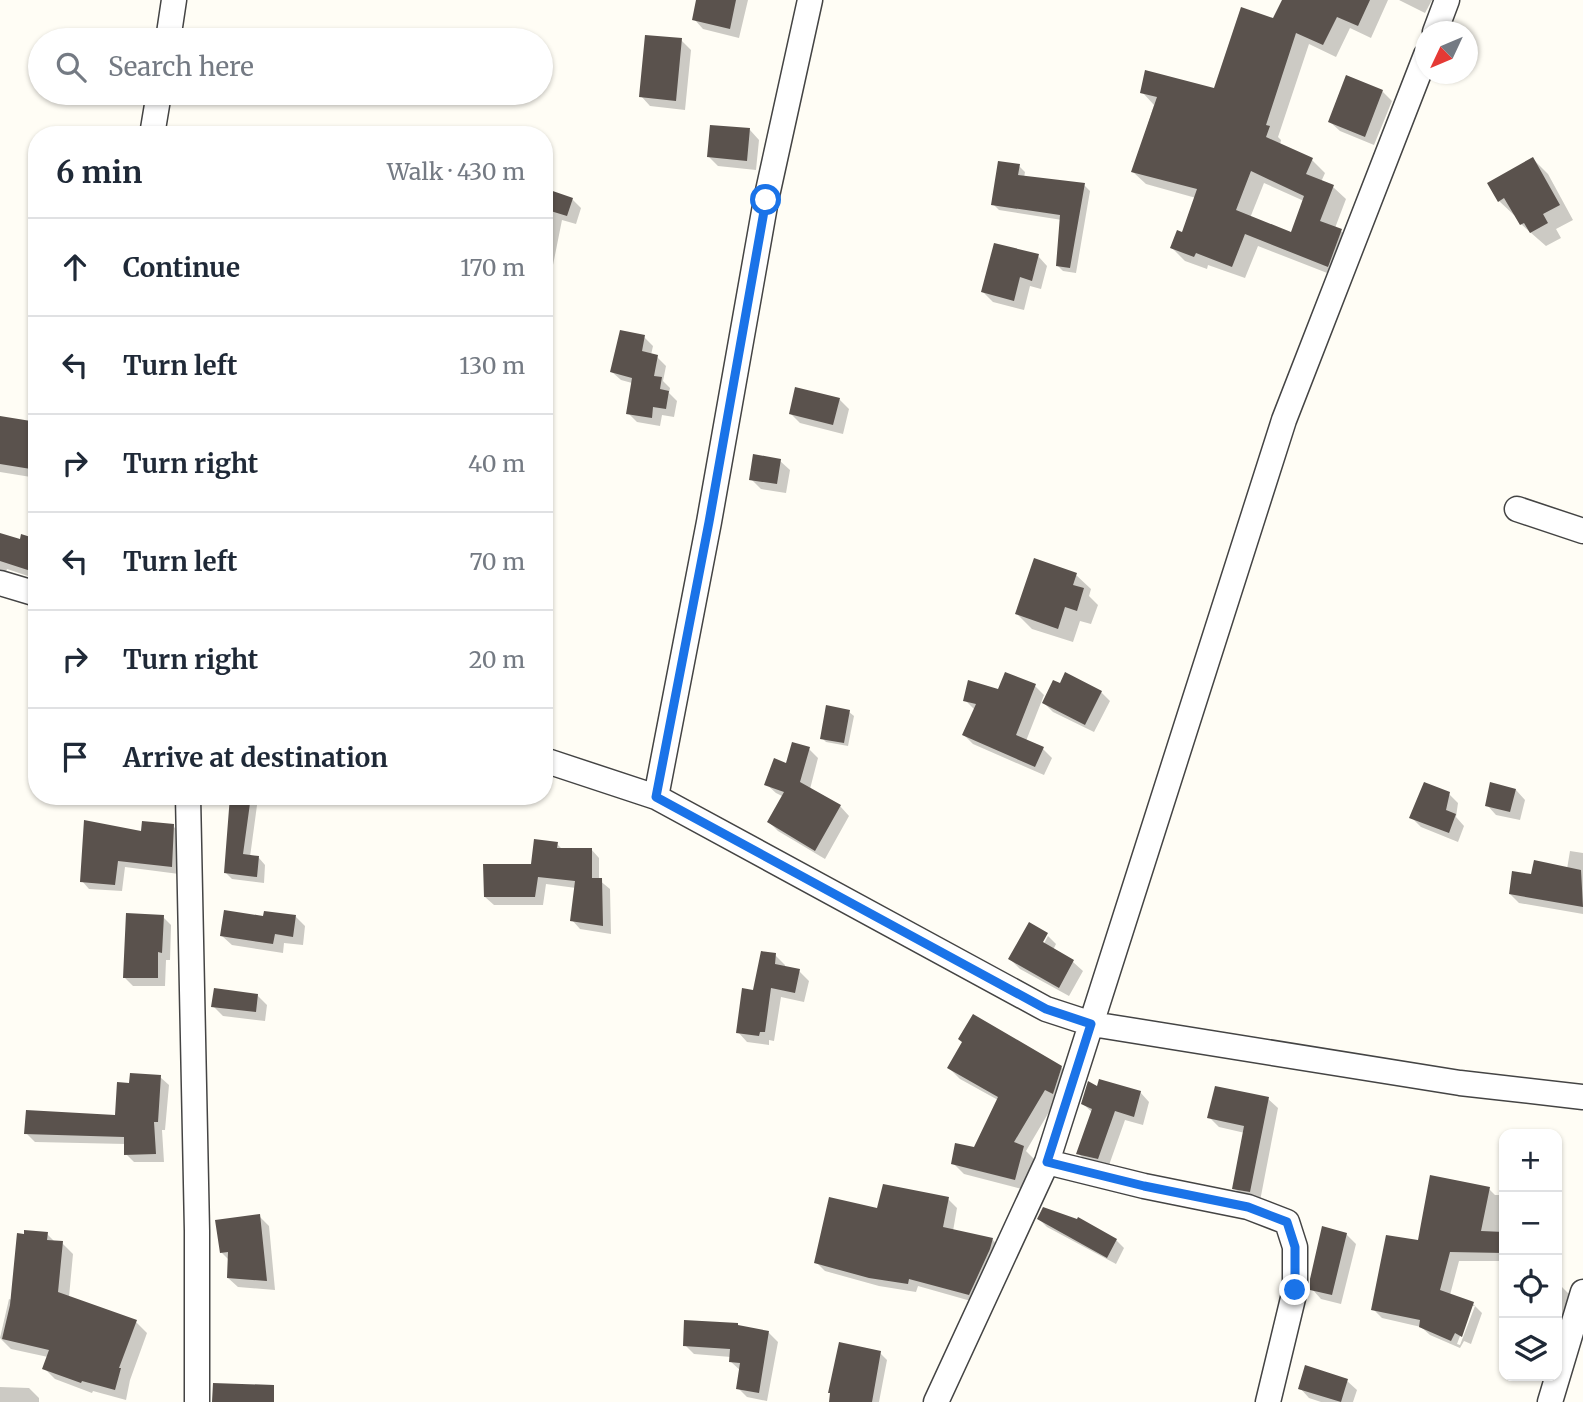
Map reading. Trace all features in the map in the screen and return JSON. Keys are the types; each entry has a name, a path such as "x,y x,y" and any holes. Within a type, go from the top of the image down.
{"street":[{"path":"170,28 174,0"},
{"path":"656,797 709,522 766,200 810,0"},
{"path":"1439,21 1447,0"},
{"path":"936,1402 1047,1162 1284,420 1415,83"},
{"path":"154,126 157,105"},
{"path":"1517,509 1583,531"},
{"path":"0,583 28,591"},
{"path":"553,763 656,797 1046,1009 1091,1024 1460,1083 1583,1097"},
{"path":"188,805 197,1231 197,1402"},
{"path":"1047,1162 1144,1186 1248,1207 1287,1222 1295,1247 1295,1290 1268,1402"},
{"path":"1550,1402 1583,1292"}],"building":[{"path":"696,0 736,0 730,29 692,20"},
{"path":"1282,0 1370,0 1358,26 1337,17 1323,45 1296,33 1266,125 1270,126 1266,137 1313,158 1306,174 1334,185 1320,221 1342,229 1328,267 1245,234 1232,267 1196,253 1194,257 1170,248 1177,230 1182,232 1197,189 1131,172 1157,97 1140,93 1145,70 1214,88 1241,7 1273,18","holes":["1251,171 1304,196 1291,232 1236,210"]},
{"path":"645,35 682,38 676,101 639,97"},
{"path":"1346,75 1383,90 1365,137 1328,122"},
{"path":"710,125 750,128 747,161 707,157"},
{"path":"1533,157 1560,205 1543,214 1548,223 1530,233 1524,223 1520,225 1504,198 1498,202 1487,183"},
{"path":"998,161 1020,164 1018,175 1085,183 1070,268 1056,266 1060,215 991,205"},
{"path":"553,191 573,198 567,216 553,212"},
{"path":"994,243 1039,254 1032,281 1020,277 1014,301 981,292"},
{"path":"620,330 645,335 642,351 658,355 654,376 662,377 660,389 669,391 666,409 653,407 652,418 626,414 632,378 610,372"},
{"path":"795,387 840,398 833,425 789,414"},
{"path":"0,416 28,421 28,469 0,464"},
{"path":"753,454 781,459 777,484 749,480"},
{"path":"0,533 20,539 21,534 28,536 28,570 0,561"},
{"path":"1034,558 1077,573 1073,585 1084,588 1077,611 1065,607 1058,629 1015,614"},
{"path":"1005,672 1036,684 1016,735 1044,747 1035,767 962,735 976,704 963,701 968,680 998,689"},
{"path":"1065,672 1102,691 1085,725 1042,703 1053,680 1060,683"},
{"path":"826,705 850,710 844,743 820,739"},
{"path":"792,742 810,747 800,782 841,805 815,851 767,822 784,792 764,785 774,758 786,763"},
{"path":"1424,782 1450,792 1446,810 1456,814 1449,833 1409,818"},
{"path":"1490,782 1516,789 1510,812 1485,806"},
{"path":"229,805 250,805 243,854 259,856 257,877 224,873"},
{"path":"84,820 141,831 142,821 174,824 172,867 118,861 115,885 80,882"},
{"path":"534,839 558,842 557,848 592,848 592,878 602,878 603,926 570,921 575,881 538,877 535,897 484,897 483,864 531,864"},
{"path":"1534,860 1581,870 1583,907 1509,894 1512,871 1531,874"},
{"path":"224,910 263,916 264,911 296,915 293,937 275,934 273,944 220,936"},
{"path":"126,913 164,915 162,953 158,952 158,978 123,978"},
{"path":"1029,922 1048,933 1043,942 1074,960 1059,988 1008,959"},
{"path":"761,951 776,953 775,964 800,969 795,993 771,988 765,1032 760,1032 759,1036 736,1033 742,988 753,990"},
{"path":"214,988 258,994 256,1012 211,1007"},
{"path":"973,1014 1062,1066 1053,1094 1045,1090 1014,1142 1024,1146 1015,1180 951,1164 955,1143 974,1147 998,1097 947,1068 962,1042 958,1039"},
{"path":"130,1073 161,1075 158,1122 154,1122 156,1154 124,1155 124,1137 24,1134 26,1110 115,1115 117,1082 129,1083"},
{"path":"1099,1079 1141,1091 1134,1117 1115,1111 1098,1159 1076,1154 1092,1109 1081,1104 1088,1081 1097,1086"},
{"path":"1215,1086 1269,1097 1250,1192 1232,1189 1244,1126 1207,1118"},
{"path":"1430,1175 1490,1187 1481,1231 1499,1232 1499,1253 1450,1252 1440,1290 1474,1302 1462,1337 1455,1333 1451,1341 1419,1327 1420,1320 1371,1310 1386,1235 1418,1240"},
{"path":"883,1184 949,1197 943,1227 993,1238 969,1295 909,1279 908,1284 869,1278 814,1263 829,1197 877,1208"},
{"path":"1043,1207 1077,1219 1078,1217 1117,1239 1107,1258 1037,1219"},
{"path":"260,1214 267,1281 227,1278 228,1252 220,1253 215,1220"},
{"path":"1322,1226 1347,1233 1332,1295 1310,1290"},
{"path":"24,1230 48,1232 47,1240 63,1241 58,1292 137,1320 119,1368 115,1390 82,1381 81,1383 42,1369 49,1350 2,1339 10,1305 17,1233 24,1234"},
{"path":"684,1320 738,1323 769,1331 759,1393 736,1389 740,1363 729,1362 730,1349 683,1346"},
{"path":"839,1342 881,1351 872,1402 829,1402 828,1393"},
{"path":"1305,1365 1348,1379 1341,1402 1298,1389"},
{"path":"213,1383 274,1385 274,1402 212,1402"}],"route":[{"path":"766,200 709,522 656,797 1046,1009 1091,1024 1047,1162 1144,1186 1248,1207 1287,1222 1295,1247 1295,1290"}]}
